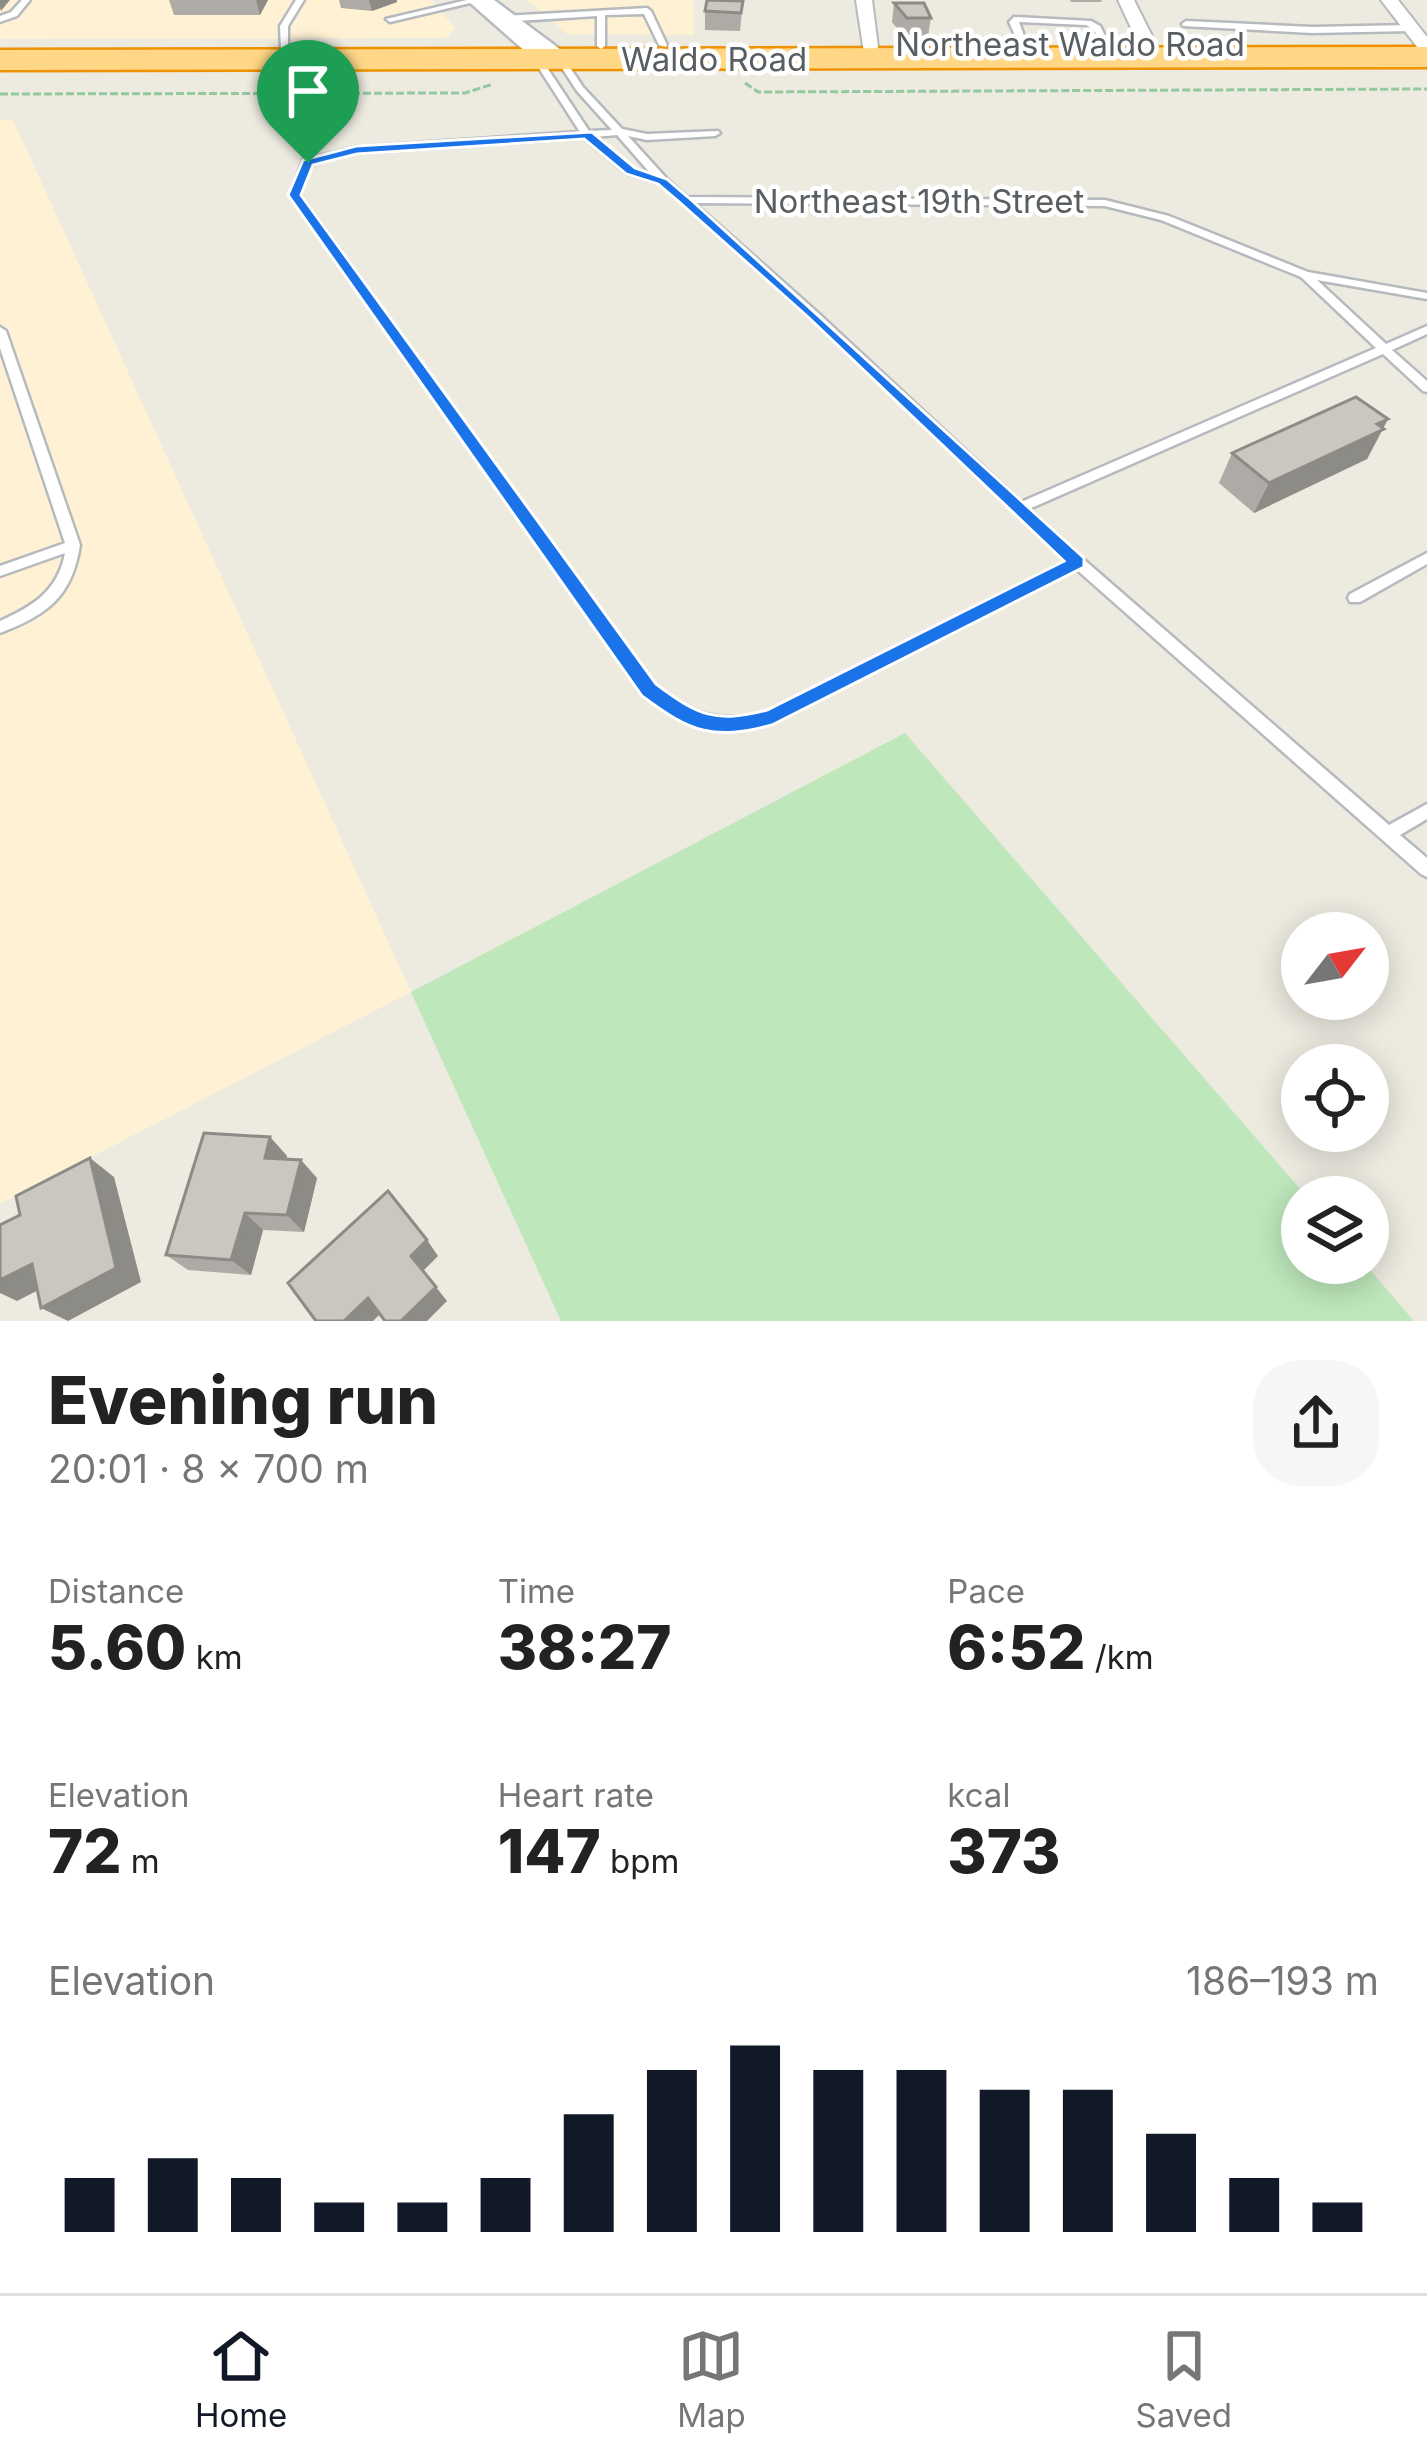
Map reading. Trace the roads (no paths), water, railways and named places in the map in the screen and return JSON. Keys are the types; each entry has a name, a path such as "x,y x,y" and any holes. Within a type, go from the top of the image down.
{"highway":[{"name":"Waldo Road","path":"0,46 284,46 544,54 601,29 663,45 712,45"},
{"name":"Northeast Waldo Road","path":"712,45 873,52 1105,43 1151,50"},
{"name":"Waldo Road","path":"0,60 1423,44"}],"street":[{"path":"479,0 544,54"},
{"path":"864,0 873,52"},
{"path":"1126,0 1151,50"},
{"path":"1389,0 1423,44"}],"lane":[{"path":"0,19 14,14 26,0"},
{"path":"284,46 284,26 300,0"},
{"path":"390,20 479,0"},
{"path":"502,19 601,29"},
{"path":"1186,24 1312,30 1423,44"},
{"path":"544,54 623,132 663,182 1077,562 1427,869"},
{"path":"544,54 587,135 631,171 663,182"},
{"path":"715,133 646,137 623,132 356,150 308,163 295,195 649,690 686,718 729,728 772,717 1077,562"},
{"name":"Northeast 19th Street","path":"683,200 1106,202 1165,218 1305,274 1427,296"},
{"path":"1305,274 1427,388"},
{"path":"0,331 73,545 70,576 51,601 0,627"},
{"path":"1020,508 1420,333 1427,344"},
{"path":"0,571 73,545"},
{"path":"1355,598 1427,558"},
{"path":"1388,834 1427,811"}]}
